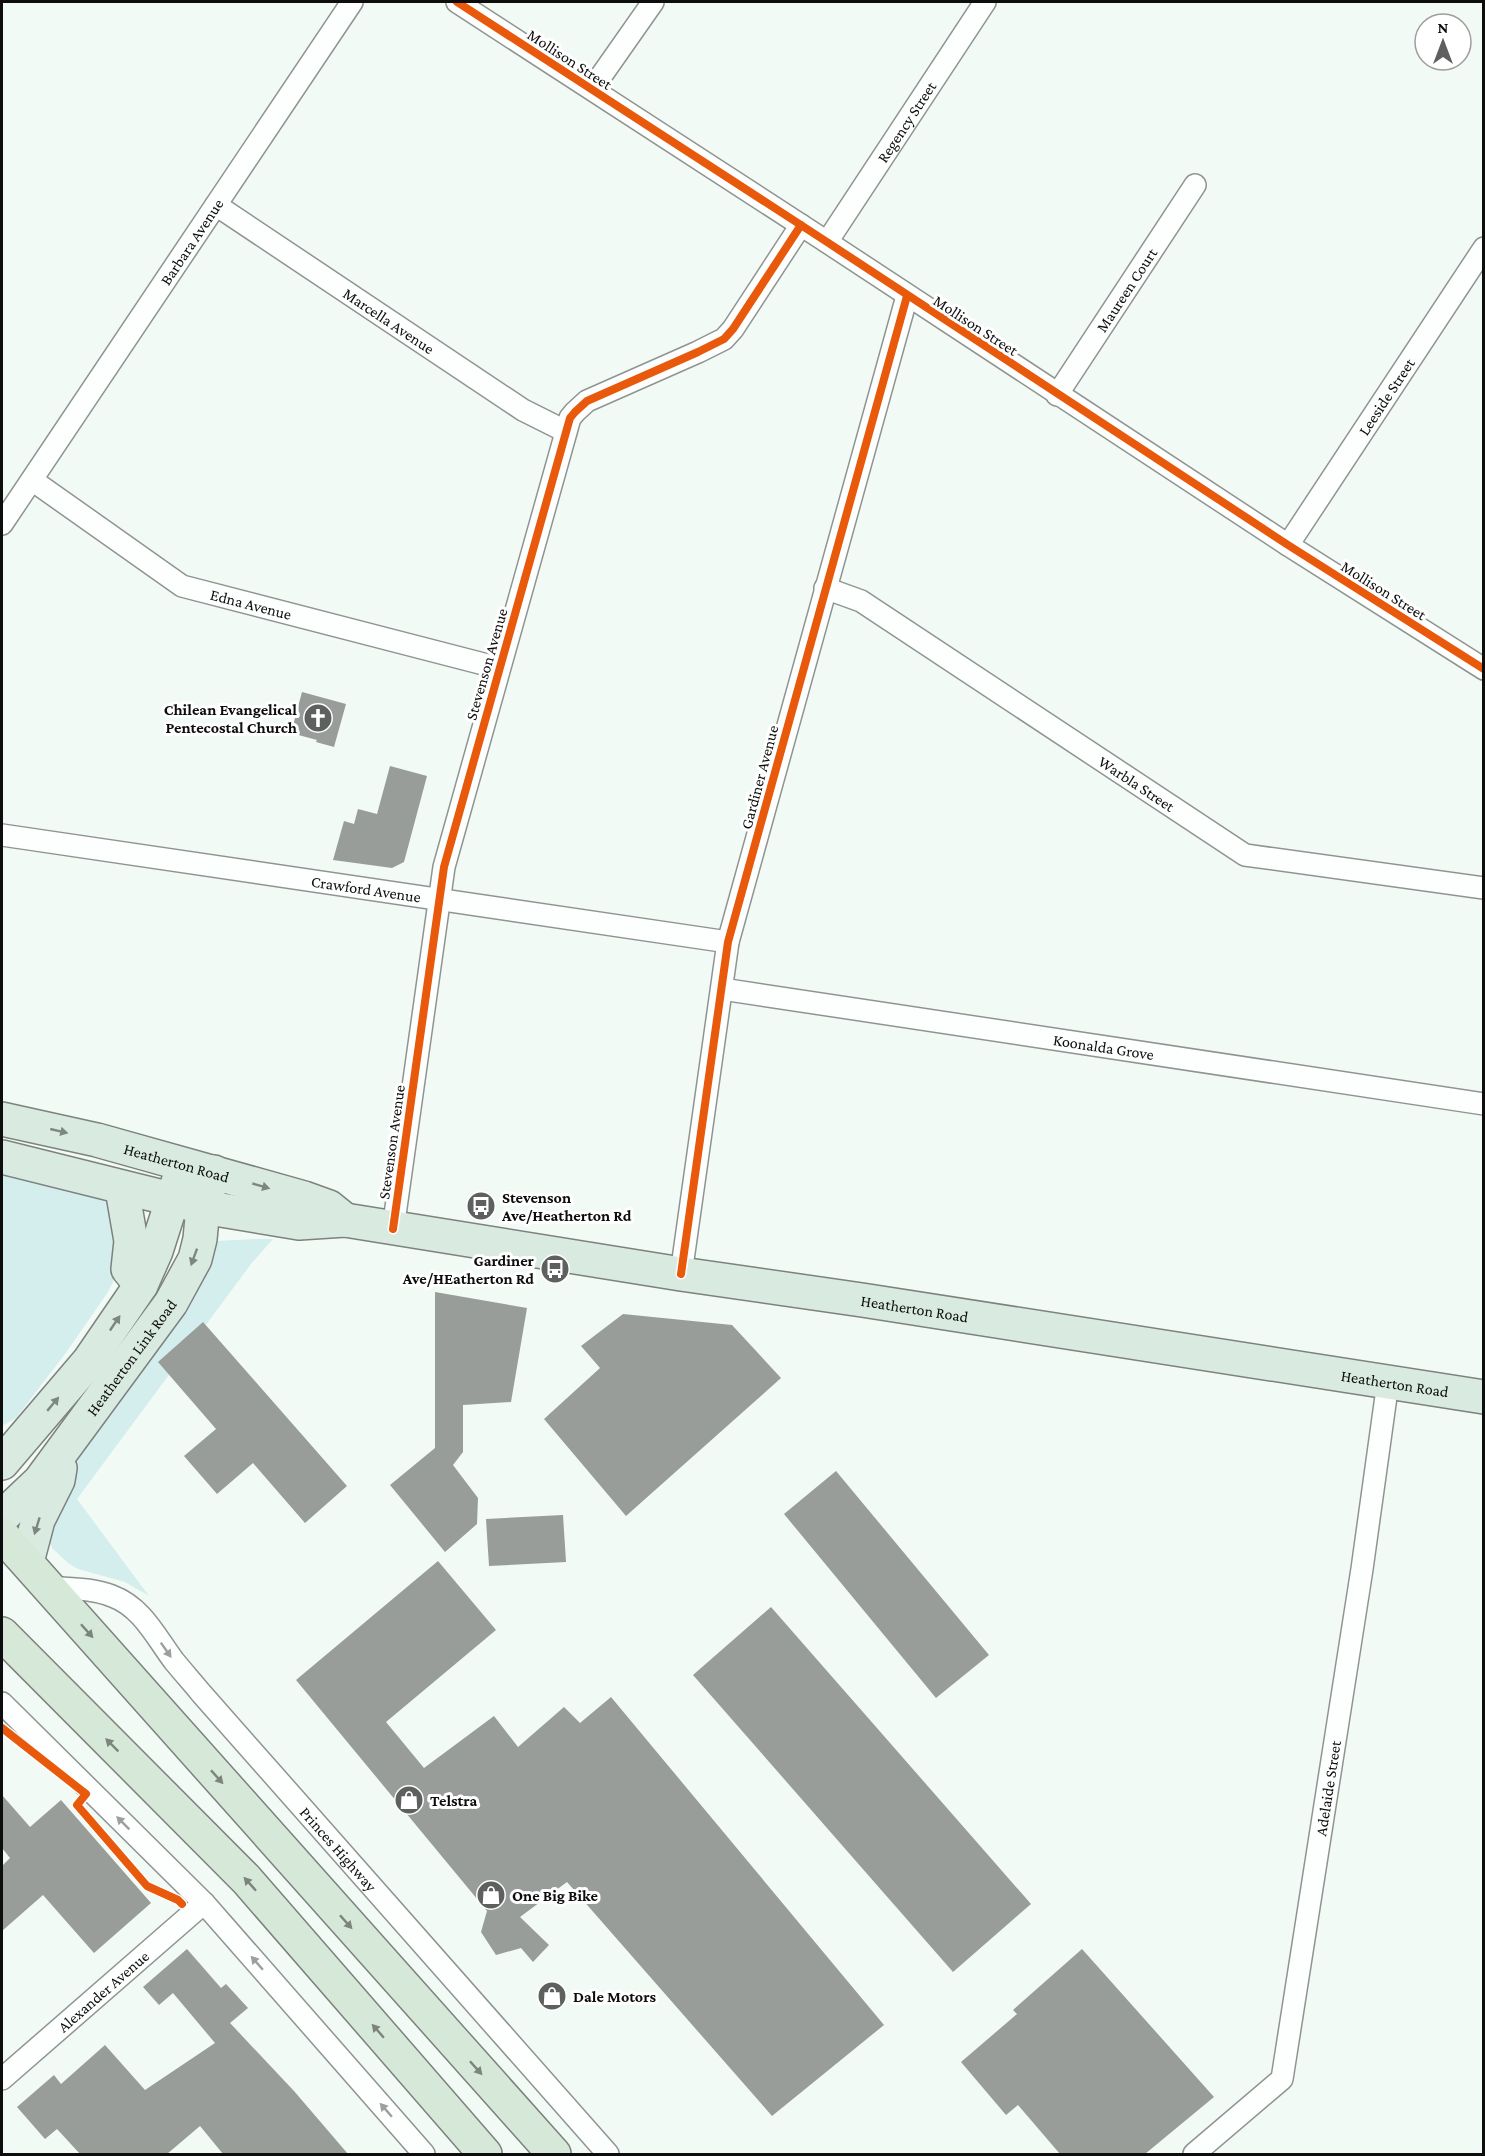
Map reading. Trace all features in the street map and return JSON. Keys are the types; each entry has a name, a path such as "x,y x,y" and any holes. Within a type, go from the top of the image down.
{"highway":[{"path":"2,1535 554,2154"},
{"path":"2,1634 246,1879 485,2154"}],"main road":[{"name":"Heatherton Road","path":"2,1119 98,1140 199,1168 329,1207 345,1220"},
{"name":"Heatherton Road","path":"2,1157 123,1189 203,1207 299,1223 345,1220 1484,1397"},
{"name":"Heatherton Link Road","path":"7,1451 89,1360 141,1285 156,1251 172,1199 199,1168"},
{"name":"Heatherton Link Road","path":"2,1517 40,1481 63,1452 171,1303 195,1259 200,1239 203,1207 199,1168"},
{"path":"123,1189 131,1241 128,1269 141,1285"},
{"path":"27,1562 38,1520 58,1480 63,1452"}],"street":[{"name":"Barbara Avenue","path":"32,480 352,2"},
{"name":"Mollison Street","path":"457,2 828,242 1288,546 1484,669"},
{"path":"592,89 653,2"},
{"name":"Regency Street","path":"828,242 985,2"},
{"name":"Maureen Court","path":"1057,395 1194,184"},
{"name":"Marcella Avenue","path":"216,205 523,410 565,431"},
{"name":"Stevenson Avenue","path":"393,1229 444,867 565,431 574,412 587,401 724,339 733,329 801,225"},
{"name":"Leeside Street","path":"1288,546 1484,248"},
{"name":"Gardiner Avenue","path":"681,1274 728,942 907,296"},
{"path":"2,524 32,480"},
{"name":"Edna Avenue","path":"32,480 183,586 499,668"},
{"name":"Warbla Street","path":"825,588 861,601 1245,855 1484,888"},
{"name":"Crawford Avenue","path":"2,835 728,942"},
{"name":"Koonalda Grove","path":"722,989 1484,1104"},
{"name":"Adelaide Street","path":"1194,2154 1282,2079 1362,1569 1388,1382"},
{"name":"Princes Highway","path":"48,1587 90,1590 110,1595 125,1602 143,1618 182,1671 608,2154"},
{"path":"2,1703 204,1903 424,2154"},
{"name":"Alexander Avenue","path":"2,2079 204,1903"}],"shaded area":[{"path":"2,1171 89,1191 105,1201 113,1210 118,1272 108,1292 65,1354 16,1418 2,1426"},
{"path":"273,1239 251,1264 77,1499 149,1596 125,1582 78,1569 52,1548 48,1538 47,1518 81,1455 216,1241"}],"building":[{"name":"Chilean Evangelical Pentecostal Church","path":"302,692 346,704 334,747 291,733"},
{"path":"390,766 427,776 404,862 392,868 333,860 344,821 354,824 358,809 377,814"},
{"path":"435,1292 527,1308 511,1402 463,1405 463,1452 453,1465 478,1498 477,1524 445,1552 390,1485 435,1448"},
{"path":"623,1314 732,1325 781,1378 626,1516 544,1419 600,1368 581,1346"},
{"path":"203,1322 347,1486 305,1523 253,1463 217,1494 184,1456 216,1429 158,1362"},
{"path":"836,1471 989,1655 936,1698 784,1514"},
{"path":"563,1515 566,1562 489,1566 486,1519"},
{"path":"438,1561 496,1630 386,1722 424,1768 494,1716 518,1747 564,1707 580,1723 611,1697 884,2025 772,2116 567,1882 520,1917 549,1945 533,1962 521,1948 496,1955 481,1932 487,1911 296,1680"},
{"path":"771,1607 1031,1904 953,1972 693,1675"},
{"path":"2,1795 30,1827 61,1800 151,1903 94,1953 43,1895 2,1931 2,1866 10,1858 2,1848"},
{"path":"187,1949 221,1988 226,1984 248,2008 230,2023 294,2091 348,2154 223,2154 200,2126 167,2154 80,2154 57,2129 45,2139 17,2107 54,2075 61,2084 105,2045 145,2090 215,2043 173,1993 159,2005 143,1987"},
{"path":"1082,1949 1214,2097 1145,2154 1060,2154 1018,2105 1006,2115 961,2062 1017,2014 1013,2010"}],"cycle path":[{"path":"457,2 1288,545 1484,669"},
{"path":"393,1229 444,867 570,418 587,401 724,339 733,329 801,225"},
{"path":"681,1274 728,942 907,296"},
{"path":"2,1728 86,1794 77,1805 147,1886 182,1904"}],"place":[{"name":"Chilean Evangelical Pentecostal Church","path":"318,718"},
{"name":"Stevenson Ave/Heatherton Rd","path":"481,1206"},
{"name":"Gardiner Ave/HEatherton Rd","path":"555,1269"},
{"name":"Telstra","path":"409,1800"},
{"name":"One Big Bike","path":"491,1895"},
{"name":"Dale Motors","path":"552,1996"}]}
